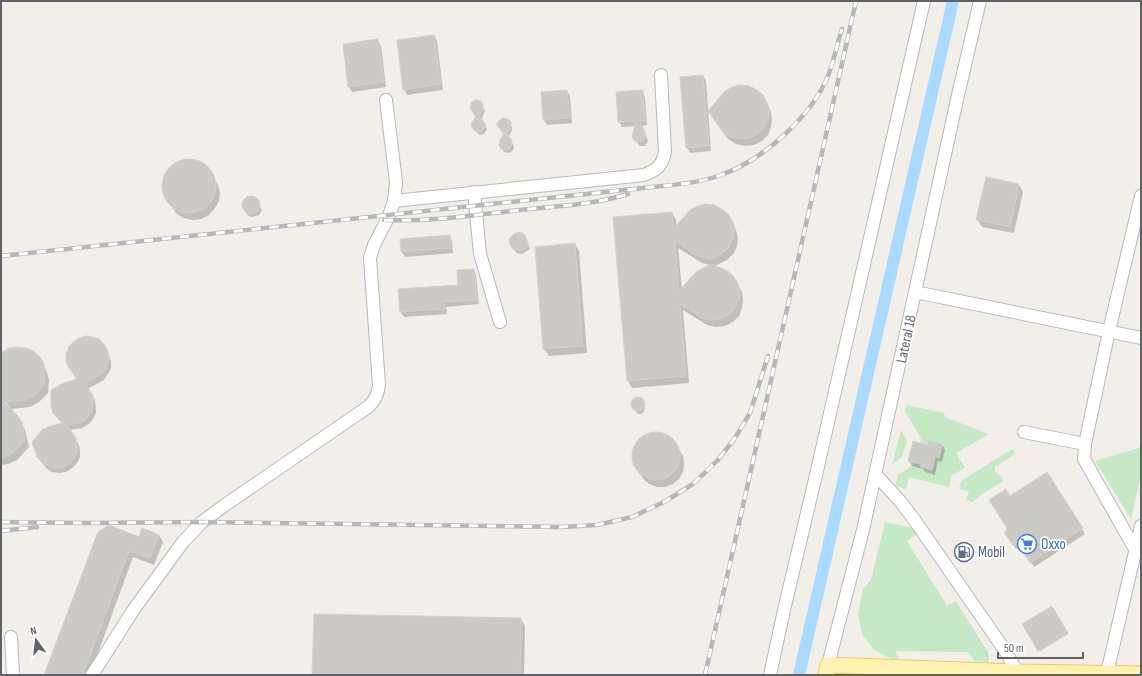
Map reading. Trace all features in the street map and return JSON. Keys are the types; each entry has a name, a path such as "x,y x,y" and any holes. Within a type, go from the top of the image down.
{"main road":[{"path":"827,670 1141,674"}],"street":[{"path":"770,675 924,1"},
{"name":"Lateral 18","path":"827,670 864,530 980,1"},
{"path":"394,201 644,175 655,170 663,162 665,152 661,75"},
{"path":"92,675 134,609 182,542 202,522 374,402 378,394 379,385 370,258 374,245 389,216 394,201 396,182 386,100"},
{"path":"474,192 480,254 500,322"},
{"path":"1136,551 1088,469 1084,459 1085,444 1109,331 1141,196"},
{"path":"915,292 1141,338"},
{"path":"1024,432 1085,444"},
{"path":"876,475 900,501 913,518 1006,652 1017,672"},
{"path":"1106,674 1141,526"},
{"path":"11,637 12,675"}],"green space":[{"path":"906,405 944,413 945,417 989,434 956,453 965,468 952,475 949,487 909,477 906,489 895,486 898,475 916,463 921,464 921,467 932,469 935,456 939,457 942,444 929,441 927,445 920,443 921,438 905,411"},
{"path":"901,430 907,441 902,457 892,465"},
{"path":"1141,439 1141,475 1131,519 1095,461 1139,448"},
{"path":"1012,449 1015,454 995,467 995,472 1002,477 1003,481 972,502 966,500 969,491 959,489 961,481"},
{"path":"885,522 913,528 917,534 907,541 947,606 956,601 989,654 989,662 975,661 967,652 895,651 901,664 874,650 862,634 858,614 863,589 871,580"}],"building":[{"path":"434,35 441,84 403,90 397,40"},
{"path":"378,39 384,82 348,87 343,44"},
{"path":"703,75 709,146 686,148 680,77"},
{"path":"740,85 749,86 763,95 769,111 768,119 758,134 749,138 740,139 731,137 723,132 708,111 725,91"},
{"path":"567,90 570,118 543,120 541,92"},
{"path":"643,90 645,120 640,121 646,135 643,141 638,142 632,137 636,121 618,122 616,92"},
{"path":"476,100 481,101 483,105 483,109 479,116 486,125 482,131 478,132 471,126 476,117 470,108 472,102"},
{"path":"502,118 508,119 511,122 511,127 506,134 511,139 512,143 511,147 507,150 501,149 499,145 504,134 496,124"},
{"path":"189,159 199,161 208,167 214,176 216,186 214,196 208,205 199,211 189,213 179,211 170,205 164,196 162,186 164,176 170,167 179,161"},
{"path":"986,177 1019,184 1010,227 976,220"},
{"path":"247,196 255,196 260,201 258,212 255,214 247,214 242,209 242,201"},
{"path":"706,204 714,205 728,214 733,222 733,238 730,246 723,253 711,259 697,256 675,241 679,291 696,272 711,264 728,271 734,277 740,292 739,300 729,315 720,319 711,320 702,318 680,304 686,376 627,381 613,217 672,212 674,228 690,210"},
{"path":"520,232 525,235 529,246 523,250 517,251 510,245 509,239 514,234"},
{"path":"450,235 451,248 401,252 400,239"},
{"path":"575,243 583,346 543,349 535,247"},
{"path":"474,269 477,300 444,302 445,309 400,312 398,289 458,285 457,270"},
{"path":"86,336 99,339 104,344 109,356 108,363 106,369 101,374 85,383 94,400 90,413 86,419 79,423 67,425 76,438 77,451 74,458 70,463 63,467 56,468 48,466 42,463 37,457 32,442 42,430 62,423 53,413 51,406 51,390 64,383 77,379 69,368 66,361 66,354 73,342"},
{"path":"9,348 26,348 33,351 40,357 44,364 44,385 35,395 26,400 4,402 22,422 25,440 13,453 1,459 1,353"},
{"path":"638,397 643,399 645,404 643,409 638,411 633,409 631,404 633,399"},
{"path":"656,432 665,434 673,439 678,447 680,456 678,465 673,473 665,478 656,480 647,478 639,473 634,465 632,456 634,447 639,439 647,434"},
{"path":"913,441 927,445 928,441 942,444 939,458 935,456 932,470 921,467 921,464 908,461"},
{"path":"1047,472 1083,528 1030,563 1018,544 1016,546 1014,543 1012,544 1004,532 1007,528 989,500 1006,489 1010,496"},
{"path":"109,525 139,537 142,528 159,535 150,558 129,551 83,675 44,675 98,532"},
{"path":"1052,606 1068,633 1038,651 1022,624"},
{"path":"314,614 521,618 520,675 312,675"}],"waterway":[{"path":"799,675 953,1"}],"railway":[{"path":"705,675 856,1"},
{"path":"1,256 669,185 707,179 721,175 753,159 769,148 798,121 810,107 828,76 842,29"},
{"path":"384,220 418,220 469,216 588,203 628,194"},
{"path":"1,522 202,522 561,527 597,525 632,517 664,502 693,484 718,460 735,438 750,413 768,356"},
{"path":"1,531 37,527"}],"place":[{"name":"Oxxo","path":"1027,544"},
{"name":"Mobil","path":"964,552"}]}
